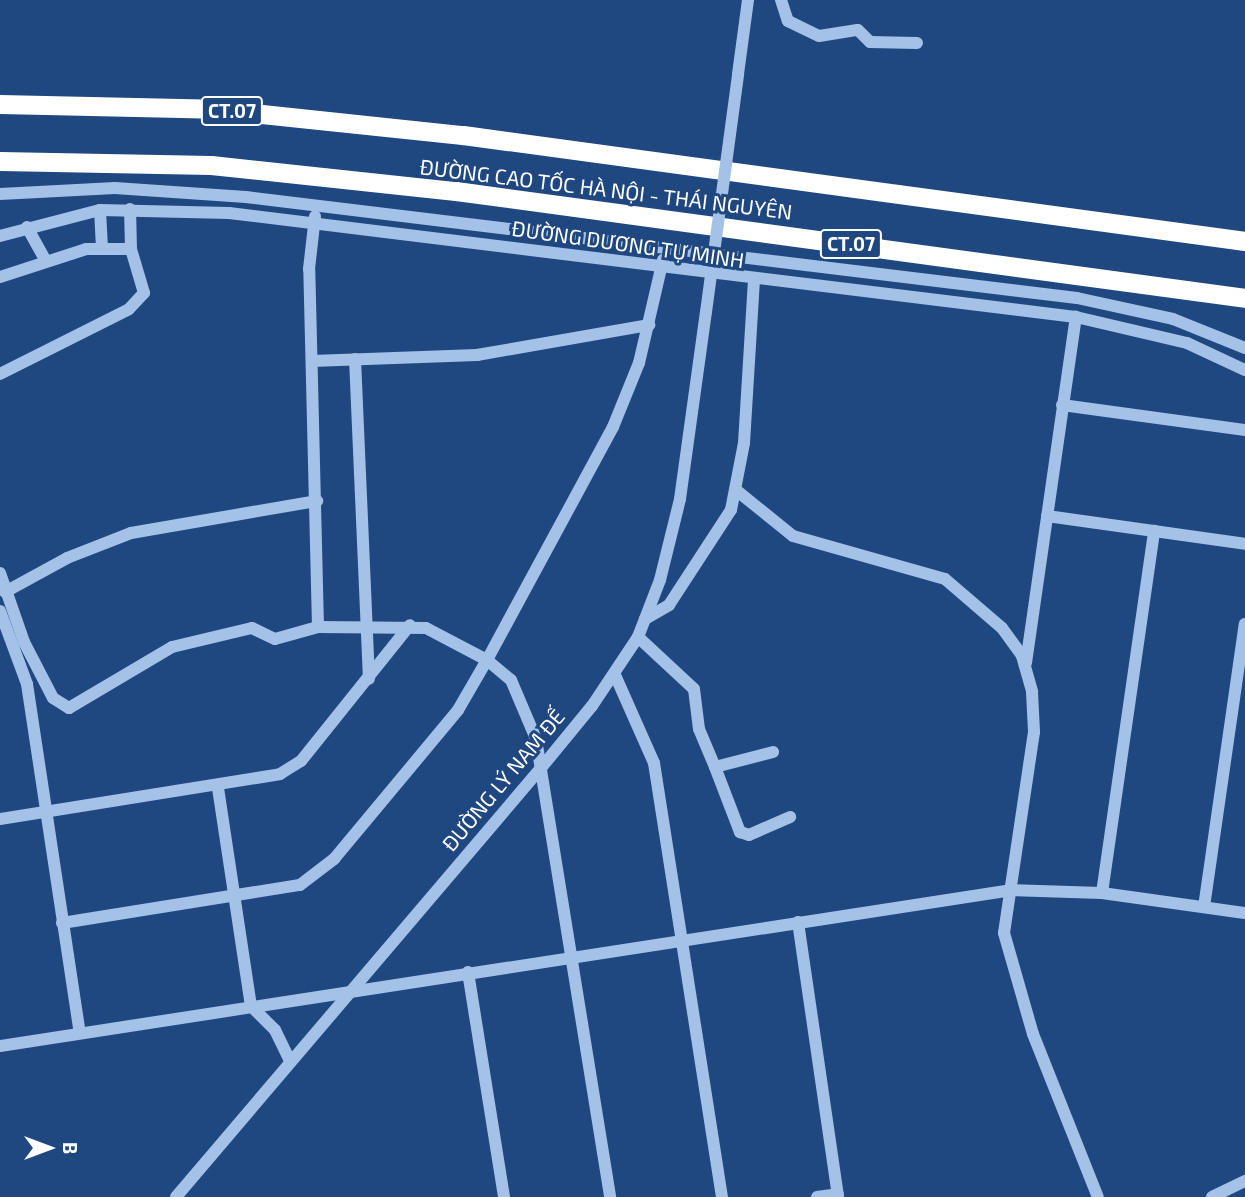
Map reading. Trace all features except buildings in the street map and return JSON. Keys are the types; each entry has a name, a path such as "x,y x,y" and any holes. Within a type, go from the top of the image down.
{"highway":[{"name":"ĐƯỜNG CAO TỐC HÀ NỘI - THÁI NGUYÊN","path":"0,104 214,109 463,135 1245,241"},
{"name":"ĐƯỜNG CAO TỐC HÀ NỘI - THÁI NGUYÊN","path":"0,161 211,165 456,191 1245,298"}],"street":[{"name":"ĐƯỜNG LÝ NAM ĐẾ","path":"176,1197 541,768 615,675 638,637 680,499 747,0"},
{"path":"781,0 788,22 819,36 858,30 870,42 916,43"},
{"name":"ĐƯỜNG DƯƠNG TỰ MINH","path":"0,194 136,188 665,249 1123,306 1245,348"},
{"path":"316,208 309,263 317,501 318,627"},
{"path":"0,374 129,309 144,293 131,250 130,209"},
{"name":"ĐƯỜNG DƯƠNG TỰ MINH","path":"0,236 100,210 130,209 314,224 662,266 754,281 1076,317 1187,343 1245,370"},
{"path":"100,210 102,248"},
{"path":"27,227 46,261"},
{"path":"0,277 46,261 102,248 131,250"},
{"path":"62,923 300,885 320,873 458,710 487,660 613,427 649,325 665,249"},
{"path":"645,619 676,595 726,521 736,490 744,443 754,281"},
{"path":"1076,317 1026,667 1034,732 1012,890 1004,912 1006,947 1054,1093 1098,1197"},
{"path":"312,361 477,355 649,325"},
{"path":"355,359 369,680"},
{"path":"1062,405 1245,430"},
{"path":"736,490 793,536 945,579 1002,628 1026,667"},
{"path":"5,592 67,558 131,534 317,501"},
{"path":"1047,516 1245,544"},
{"path":"1102,893 1154,531"},
{"path":"0,574 5,592 53,698 69,708 172,647 252,628 275,639 318,627 410,625 487,660 511,680 536,739 610,1197"},
{"path":"0,611 27,684 44,811 80,1033"},
{"path":"1204,907 1245,624"},
{"path":"0,819 218,788 280,774 301,761 369,680 410,625"},
{"path":"638,637 694,689 699,729 740,832 749,835 790,817"},
{"path":"615,675 654,763 722,1197"},
{"path":"715,767 774,752"},
{"path":"218,788 251,1006 275,1030 290,1061"},
{"path":"0,1046 351,989 1012,890 1102,893 1245,913"},
{"path":"798,922 838,1195 817,1197"},
{"path":"468,972 504,1197"},
{"path":"1212,1197 1245,1181"}]}
